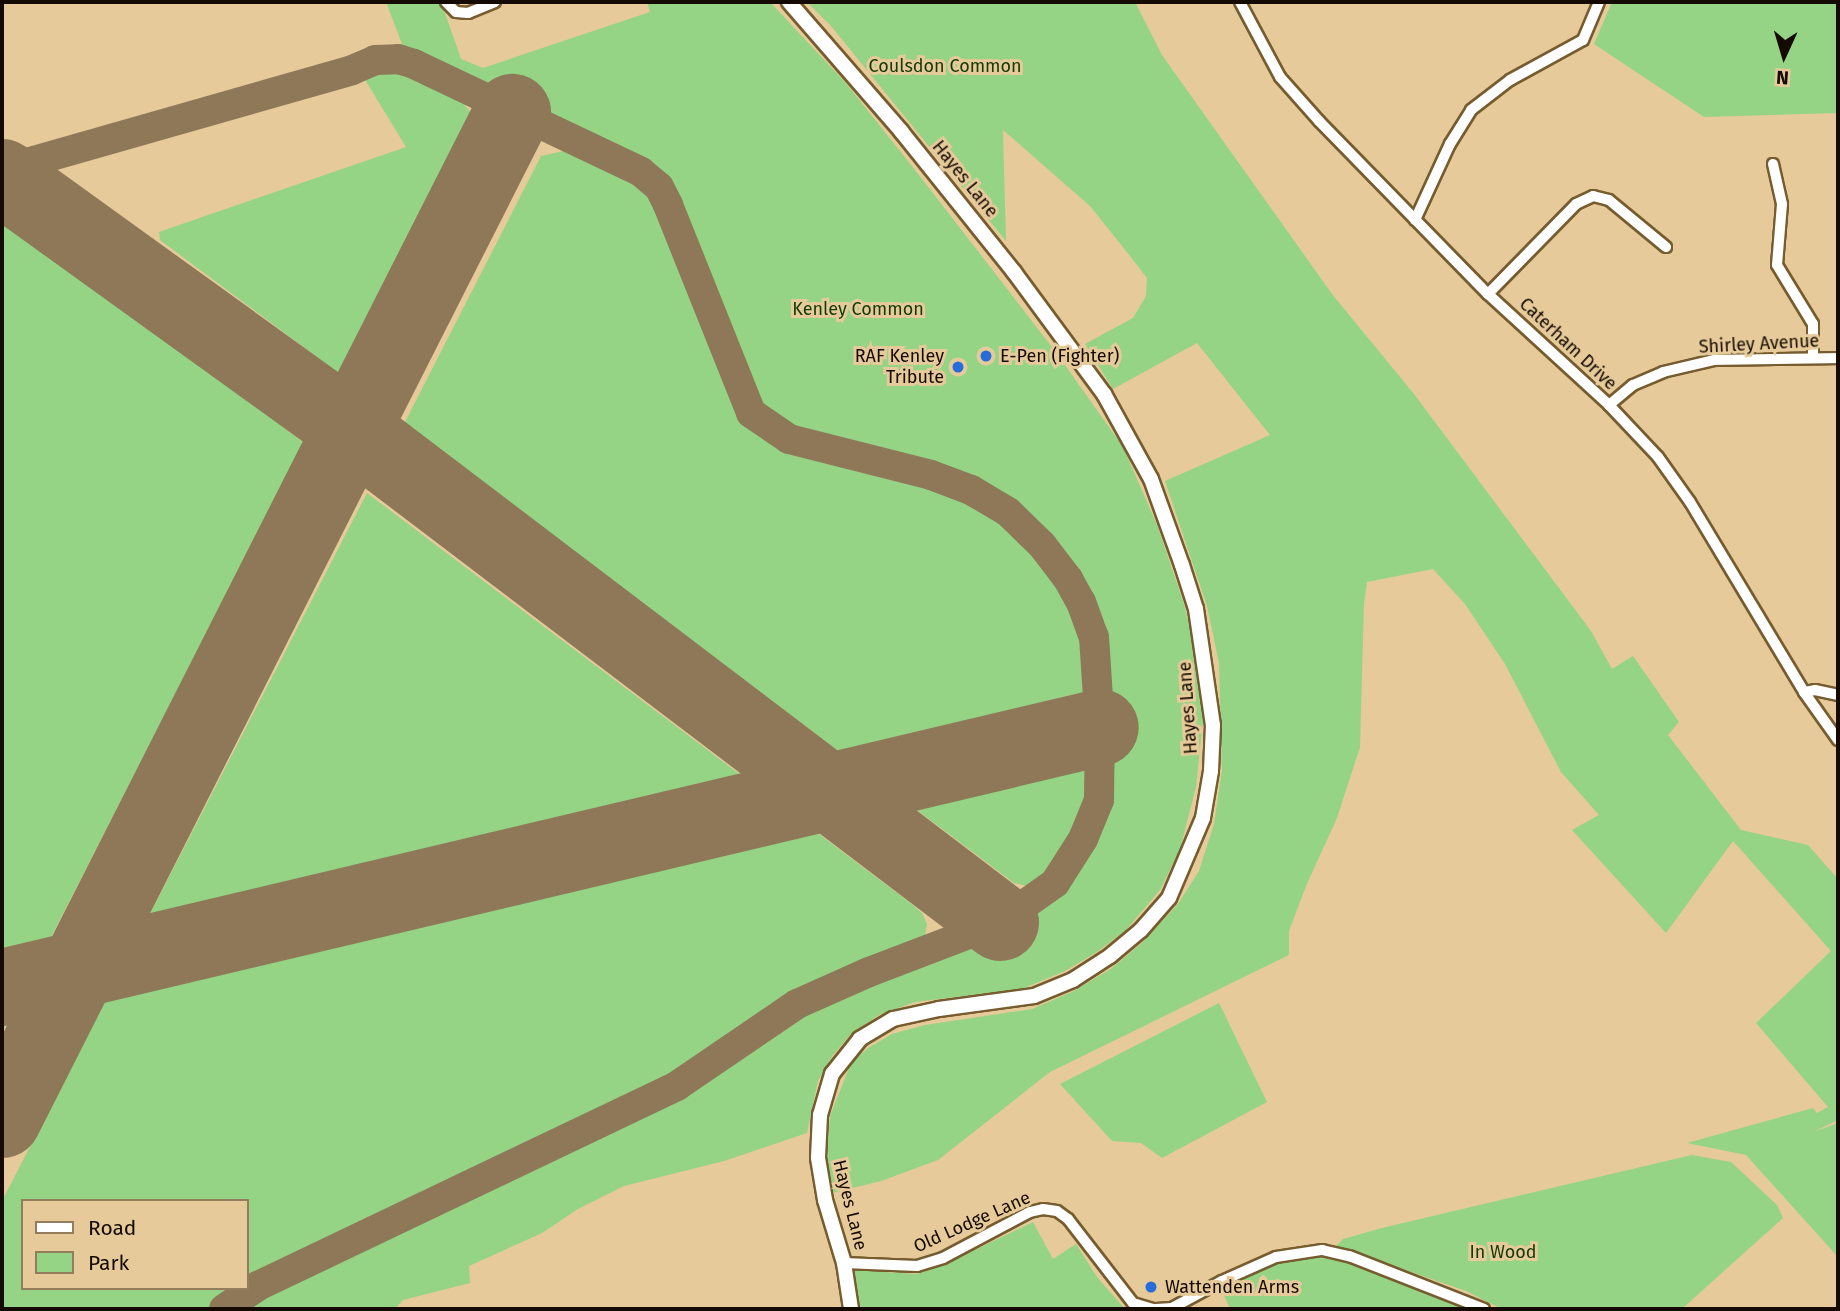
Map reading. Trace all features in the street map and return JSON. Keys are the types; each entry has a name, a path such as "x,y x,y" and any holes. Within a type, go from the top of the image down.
{"street":[{"path":"446,2 456,12 468,13 495,2"},
{"name":"Hayes Lane","path":"789,2 901,131 1046,314 1104,394 1151,479 1182,565 1196,609 1213,725 1211,771 1203,818 1169,898 1141,930 1110,956 1063,984 1034,996 939,1009 893,1019 860,1039 842,1058 832,1074 820,1115 818,1158 825,1200 844,1263 851,1309"},
{"name":"Caterham Drive","path":"1240,2 1280,77 1488,294 1609,405 1658,457 1690,502 1804,692 1838,740"},
{"path":"1415,220 1450,144 1471,110 1510,80 1583,40 1599,2"},
{"path":"1773,164 1782,204 1776,265 1813,324 1813,358"},
{"path":"1488,294 1576,204 1593,196 1609,200 1666,247"},
{"name":"Shirley Avenue","path":"1609,405 1633,385 1663,372 1714,360 1838,358"},
{"path":"1804,692 1815,690 1838,695"},
{"name":"Old Lodge Lane","path":"844,1263 917,1266 943,1258 1030,1212 1050,1210 1057,1211 1078,1230 1133,1303 1154,1309 1171,1308 1222,1280 1276,1257 1322,1250 1349,1256 1484,1309"}],"green space":[{"name":"Kenley Common","path":"386,2 441,2 461,59 483,68 650,12 647,2 770,2 845,82 919,175 1055,351 1123,447 1157,525 1184,604 1199,665 1203,720 1196,787 1180,849 1160,890 1126,930 1065,971 1022,989 915,1002 879,1015 852,1033 833,1055 818,1081 807,1133 724,1161 624,1186 578,1209 542,1233 469,1266 470,1283 403,1300 395,1309 240,1309 679,1093 800,1012 987,939 1026,916 1059,889 1088,845 1106,801 1105,666 1100,636 1088,600 1073,574 1048,541 1013,508 973,483 933,467 793,432 754,405 665,183 645,166 405,52"},
{"name":"Coulsdon Common","path":"807,2 1135,2 1162,55 1332,294 1414,394 1591,631 1612,669 1633,656 1679,722 1668,735 1741,830 1808,845 1838,879 1838,1120 1813,1132 1838,1123 1838,1257 1746,1155 1687,1143 1813,1108 1817,1113 1828,1107 1756,1023 1831,951 1733,841 1666,933 1572,830 1599,815 1561,772 1505,664 1465,604 1433,569 1367,582 1360,747 1337,818 1289,931 1289,955 1050,1072 938,1160 881,1181 832,1193 826,1158 830,1116 851,1063 868,1048 892,1034 925,1025 1032,1009 1074,991 1112,968 1143,942 1178,904 1199,871 1214,824 1222,770 1219,663 1207,606 1165,481 1270,435 1197,343 1113,389 1085,344 1133,318 1146,296 1147,278 1126,251 1090,206 1003,130 1006,241 831,26"},
{"path":"1612,2 1838,2 1838,113 1704,117 1594,44"},
{"path":"394,67 457,94 470,112 469,127 341,375 160,240 159,232 406,147 364,78"},
{"path":"568,150 650,194 738,416 787,450 956,494 998,516 1028,544 1060,582 1079,623 1085,653 1089,690 1089,796 1067,849 1041,882 1027,886 1014,883 404,424 541,156"},
{"path":"2,216 69,263 304,443 2,1033"},
{"path":"367,493 913,905 922,913 927,924 925,935 919,944 792,994 665,1080 345,1233 248,1283 248,1199 21,1199 21,1290 237,1290 211,1309 2,1309 2,1201"},
{"path":"1219,1003 1267,1102 1162,1158 1141,1143 1112,1141 1060,1084"},
{"name":"In Wood","path":"1692,1155 1731,1162 1777,1205 1783,1218 1684,1307 1686,1309 1502,1309 1466,1291 1336,1246 1343,1239 1382,1228"},
{"path":"1033,1222 1053,1259 1076,1244 1097,1277 1125,1309 859,1309 852,1270 917,1274 946,1264"},
{"path":"1318,1256 1350,1261 1427,1289 1470,1309 1230,1309 1220,1286 1276,1262"}],"taxiway":[{"path":"2,170 352,70 375,60 398,59 414,64 641,172 659,187 751,413 789,439 931,475 971,490 1008,512 1042,545 1068,579 1081,602 1094,637 1100,727 1099,800 1083,839 1055,883 1000,922 869,972 797,1004 677,1086 258,1286 224,1309"}],"runway":[{"path":"2,1119 512,112"},
{"path":"2,177 351,429 1000,922"},
{"path":"2,987 1100,727"}],"place":[{"name":"E-Pen (Fighter)","path":"986,356"},
{"name":"RAF Kenley Tribute","path":"958,367"},
{"name":"Wattenden Arms","path":"1151,1287"}]}
